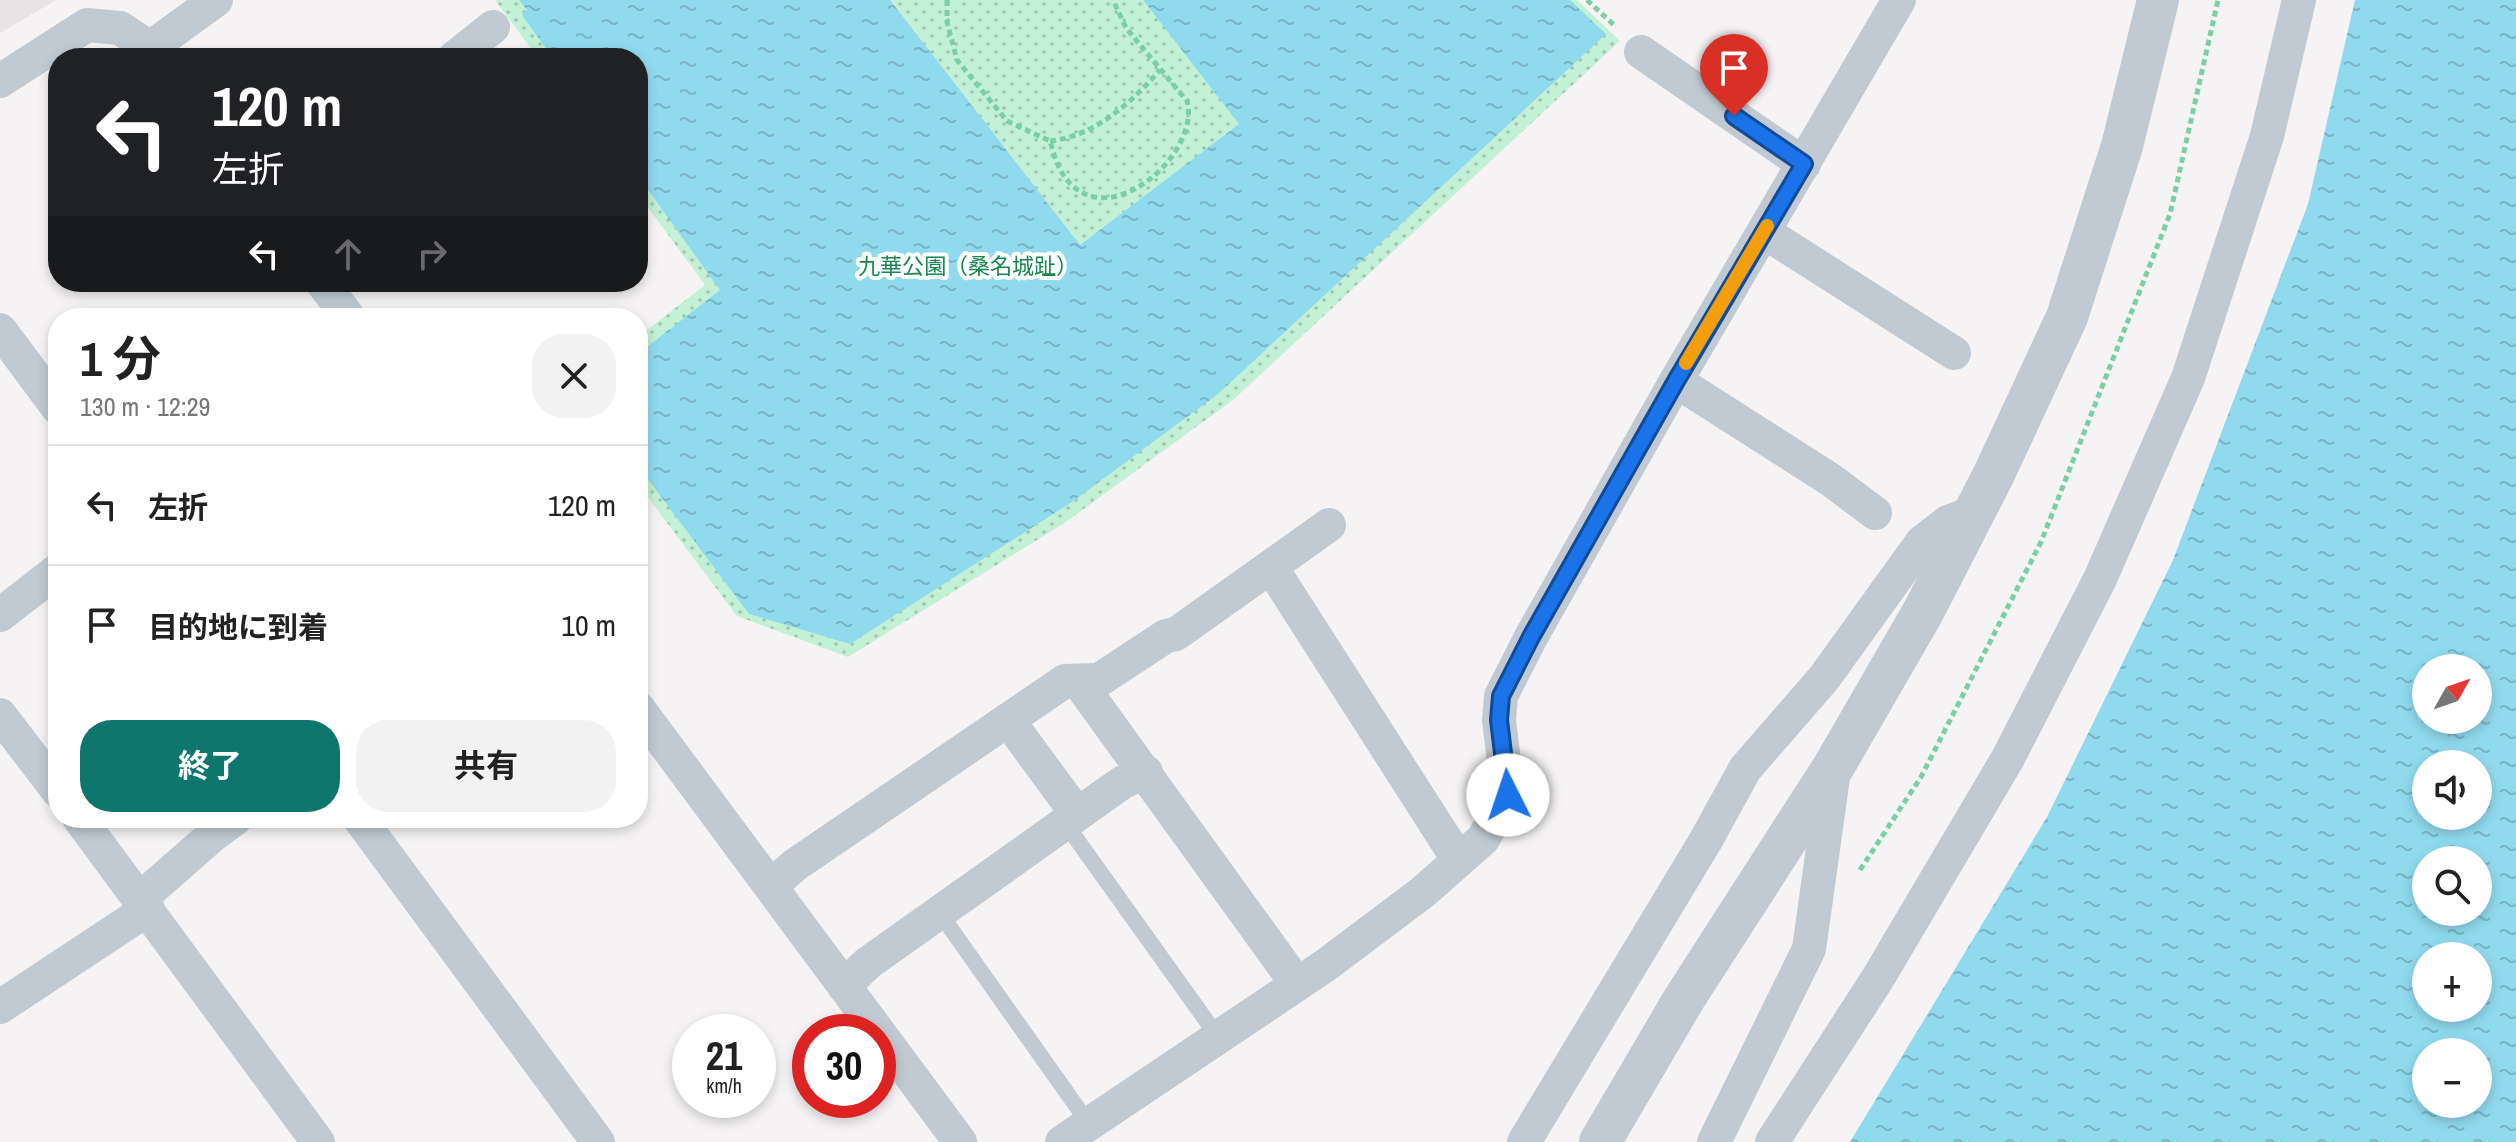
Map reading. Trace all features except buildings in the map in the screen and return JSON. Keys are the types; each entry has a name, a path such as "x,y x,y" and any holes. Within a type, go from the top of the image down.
{"street":[{"path":"160,48 216,0"},
{"path":"1075,1133 1326,965 1423,892 1483,839 1508,795 1499,720 1501,696 1531,637 1676,381 1899,0"},
{"path":"1600,1142 1684,999 1834,766 1923,612 1975,512 2067,317 2122,146 2158,0"},
{"path":"1772,1142 1878,978 2008,758 2100,579 2188,378 2267,136 2299,0"},
{"path":"51,48 87,25 120,28 147,48"},
{"path":"467,48 493,27"},
{"path":"0,81 48,50"},
{"path":"1641,52 1804,164"},
{"path":"1764,232 1954,353"},
{"path":"0,330 48,395"},
{"path":"1676,381 1831,480 1875,513"},
{"path":"1524,1142 1700,852 1745,769 1824,678 1922,542 1948,522 1975,512"},
{"path":"771,886 795,865 1065,681 1099,680 1166,636 1176,634 1329,525"},
{"path":"1271,567 1458,859"},
{"path":"0,615 48,578"},
{"path":"1078,681 1297,984"},
{"path":"0,715 48,778"},
{"path":"1008,720 1071,819"},
{"path":"648,721 960,1142"},
{"path":"1714,1142 1809,949 1834,766"},
{"path":"844,986 868,963 939,912 1123,782 1146,772"},
{"path":"87,828 318,1142"},
{"path":"0,1007 144,904 222,828"},
{"path":"366,828 598,1142"}],"lane":[{"path":"1071,819 1218,1037"},
{"path":"939,912 1075,1133"}],"path":[{"path":"947,0 947,22 957,60 1007,121 1050,141 1066,139 1119,111 1160,70"},
{"path":"1050,141 1062,173 1071,184 1088,196 1102,199 1119,197 1143,184 1162,168 1178,145 1189,110 1187,101 1126,28 1113,0"},
{"path":"1852,883 1921,777 2041,542 2170,214 2218,0"}],"shaded area":[{"path":"0,0 56,0 0,33"}],"green space":[{"name":"九華公園（桑名城趾）","path":"495,0 1577,0 1620,41 1233,400 1063,524 848,657 737,616 648,497 648,329 705,285 648,208 648,48 531,48"}],"water":[{"name":"九華公園（桑名城趾）","path":"519,0 890,0 1080,245 1239,124 1143,0 1570,0 1606,34 1218,394 1072,502 850,644 749,614 648,479 648,346 720,290 648,190 648,48 546,48 522,15 527,10"},
{"path":"2355,0 2516,0 2516,1142 1850,1142 2047,817 2173,560 2308,204"}],"slow traffic":[{"path":"1686,363 1767,226"}],"route":[{"path":"1508,795 1499,720 1501,696 1531,637 1676,381 1804,164 1734,116"}]}
